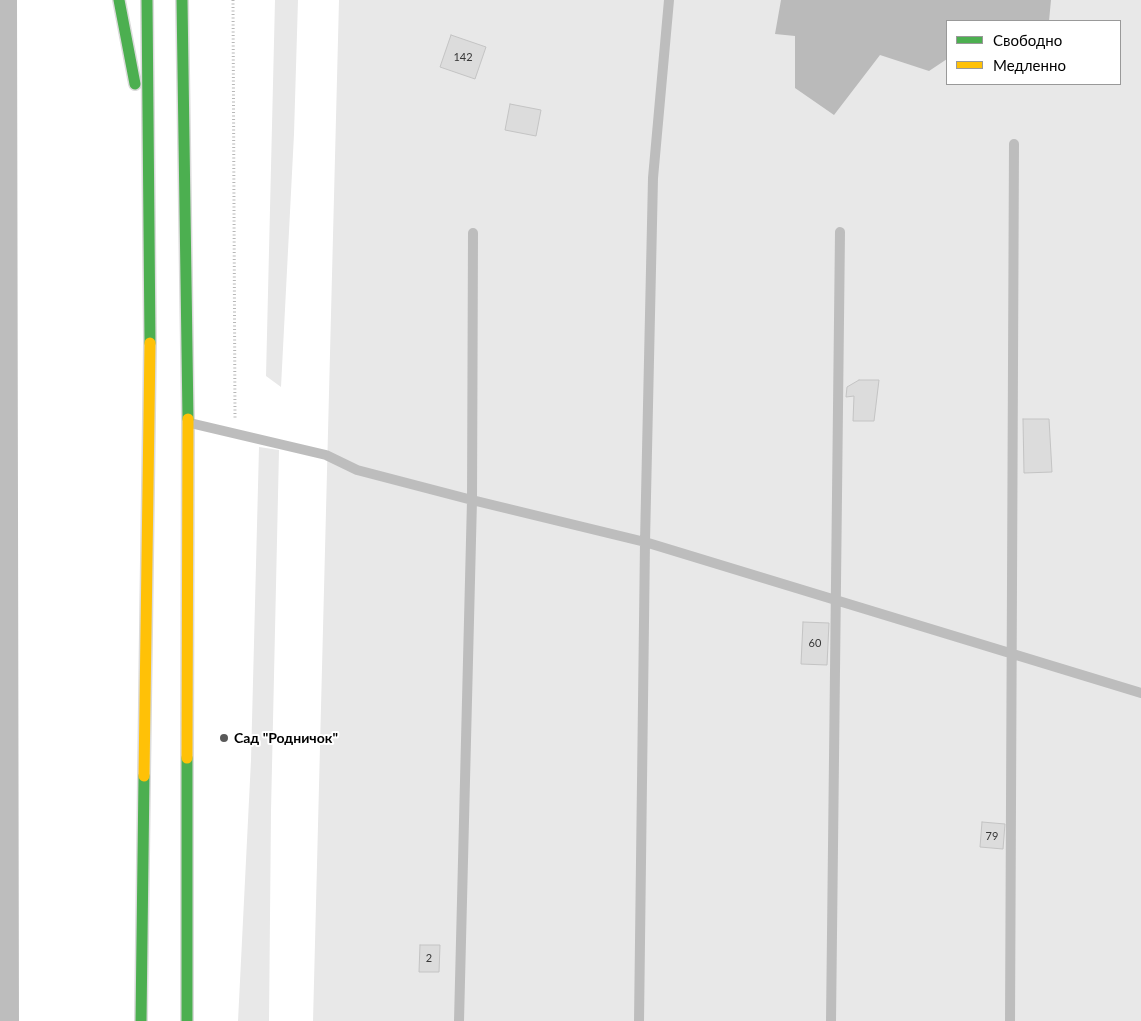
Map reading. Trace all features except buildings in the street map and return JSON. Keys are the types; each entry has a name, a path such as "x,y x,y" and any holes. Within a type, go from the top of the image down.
{"main road":[{"path":"119,0 148,156"},
{"path":"142,1021 150,385 147,0"},
{"path":"182,0 188,423 187,1021"}],"street":[{"path":"7,0 9,1021"}],"lane":[{"path":"639,1021 645,542 653,178 669,0"},
{"path":"1010,1021 1014,144"},
{"path":"831,1021 840,232"},
{"path":"459,1021 472,500 473,233"},
{"path":"188,423 326,455 357,470 645,542 1141,693"}],"path":[{"path":"234,0 235,434"}],"shaded area":[{"path":"275,0 298,0 294,134 281,387 266,376"},
{"path":"339,0 1141,0 1141,1021 313,1021"},
{"path":"781,0 1051,0 1049,20 946,20 946,60 929,71 880,55 834,115 795,88 795,36 775,34"},
{"path":"259,447 279,450 271,811 269,1021 238,1021 251,760"}],"traffic: fast":[{"path":"119,0 135,84"},
{"path":"147,0 150,343"},
{"path":"182,0 188,419"},
{"path":"187,758 187,1021"},
{"path":"141,1021 144,776"}],"traffic: slow":[{"path":"144,776 150,343"},
{"path":"187,758 188,419"}],"place":[{"name":"Сад \"Родничок\"","path":"224,738"}]}
